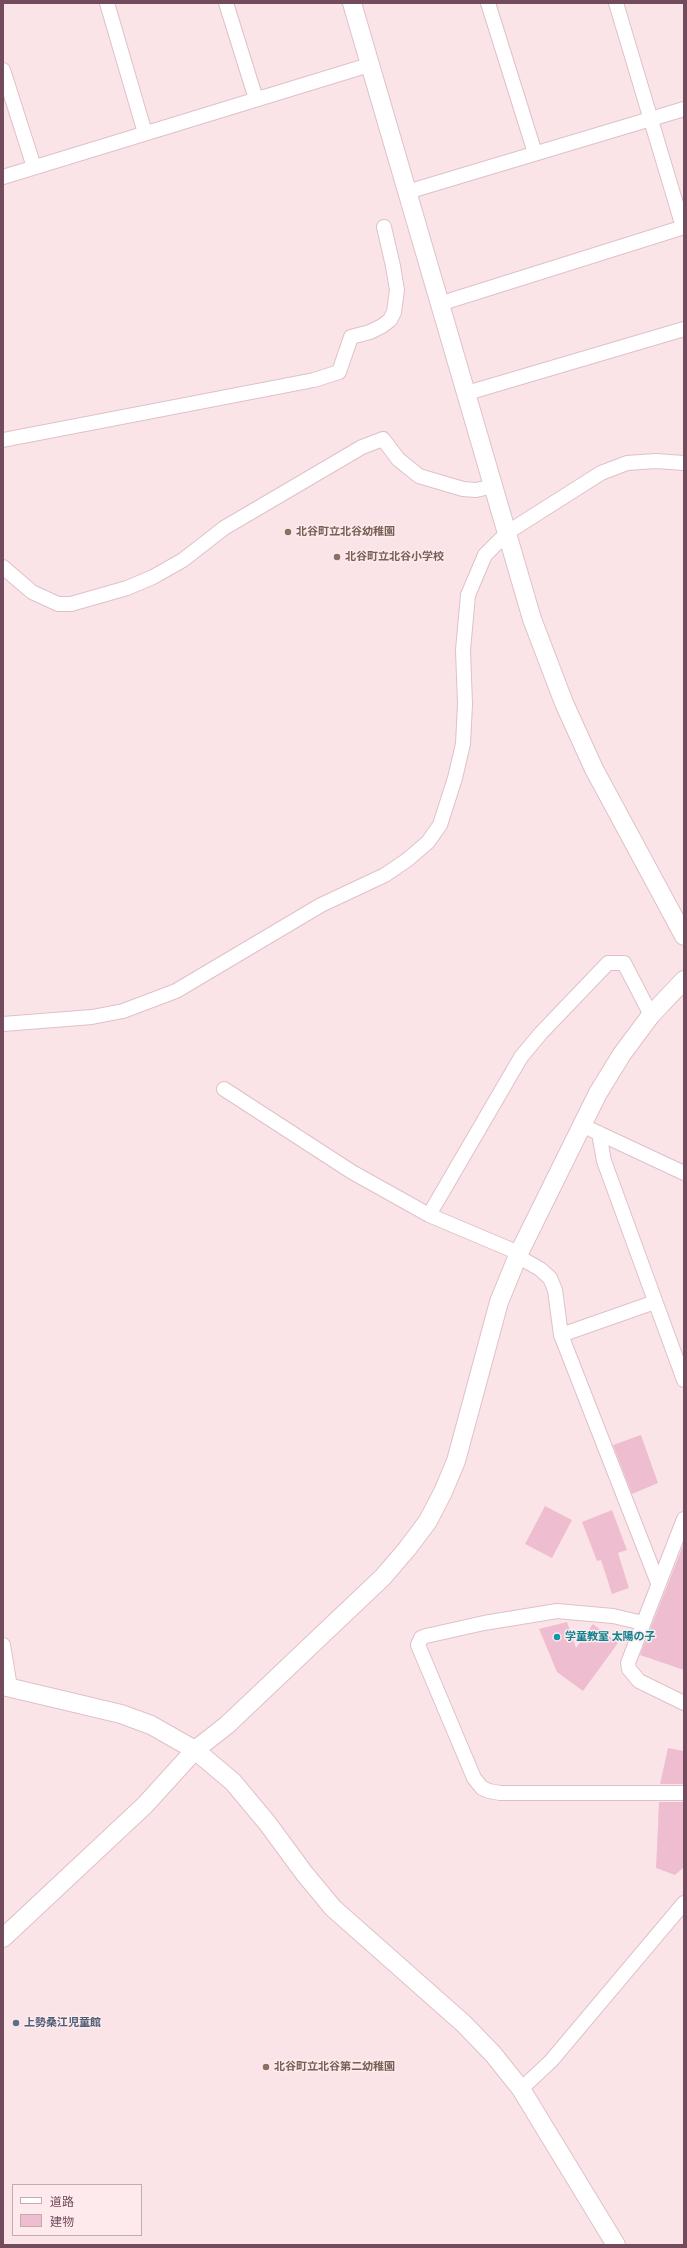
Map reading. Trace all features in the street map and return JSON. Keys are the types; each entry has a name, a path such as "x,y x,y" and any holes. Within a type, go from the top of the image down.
{"street":[{"path":"107,3 145,133"},
{"path":"226,3 256,99"},
{"path":"352,3 439,304 508,532 532,619 564,703 594,769 684,936"},
{"path":"488,3 535,153"},
{"path":"439,304 684,227 616,3"},
{"path":"3,177 369,65"},
{"path":"3,70 34,167"},
{"path":"407,192 684,109"},
{"path":"3,440 314,380 339,372 351,337 370,332 382,326 390,320 394,312 397,290 384,227"},
{"path":"467,393 684,329"},
{"path":"3,566 32,592 58,604 71,604 127,588 153,577 183,560 224,528 362,447 383,439 398,459 419,476 476,490 494,486"},
{"path":"3,1024 92,1017 123,1011 176,991 321,905 385,875 407,860 428,842 440,825 447,808 463,744 465,704 463,650 468,594 485,555 508,532 601,473 627,463 656,461 684,463"},
{"path":"429,1215 521,1057 541,1033 608,963 624,963 651,1015"},
{"path":"3,1938 145,1805 195,1750 227,1725 383,1577 428,1521 443,1492 456,1461 499,1302 518,1255 591,1130 598,1093 622,1054 651,1015 684,980"},
{"path":"224,1089 352,1172 429,1215 518,1255 540,1269 550,1278 555,1290 561,1335 658,1583"},
{"path":"591,1130 684,1174"},
{"path":"591,1130 604,1161 684,1380"},
{"path":"561,1335 655,1302"},
{"path":"684,1519 630,1656 629,1669 639,1681 684,1703"},
{"path":"643,1623 613,1616 557,1611 484,1622 426,1636 421,1638 418,1645 474,1778 482,1788 500,1793 684,1793"},
{"path":"3,1646 6,1686 122,1714 151,1725 195,1750 233,1782 268,1824 304,1873 333,1908 464,2024 493,2054 521,2089 616,2245"},
{"path":"521,2089 551,2062 684,1903"}],"building":[{"path":"641,1435 658,1483 632,1494 613,1445"},
{"path":"545,1506 572,1520 552,1558 525,1544"},
{"path":"612,1510 627,1550 618,1553 629,1588 612,1594 601,1560 597,1561 582,1522"},
{"path":"684,1543 684,1670 640,1655"},
{"path":"567,1622 576,1648 593,1624 618,1643 583,1691 557,1672 539,1629"},
{"path":"668,1748 684,1751 684,1784 660,1784"},
{"path":"659,1802 684,1802 684,1867 675,1875 656,1868"}],"place":[{"name":"北谷町立北谷幼稚園","path":"288,532"},
{"name":"北谷町立北谷小学校","path":"337,557"},
{"name":"学童教室 太陽の子","path":"557,1637"},
{"name":"上勢桑江児童館","path":"16,2023"},
{"name":"北谷町立北谷第二幼稚園","path":"266,2067"}]}
